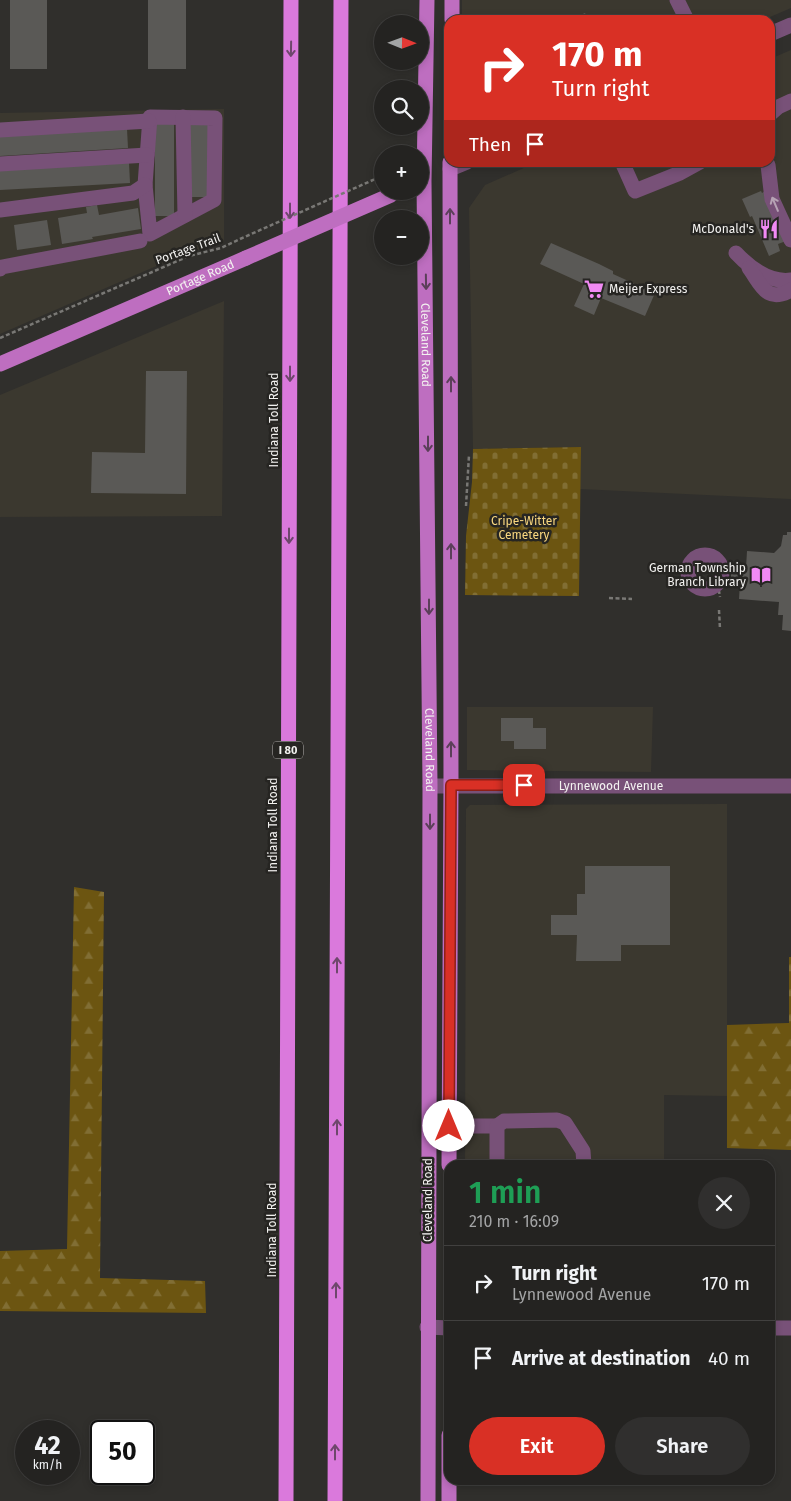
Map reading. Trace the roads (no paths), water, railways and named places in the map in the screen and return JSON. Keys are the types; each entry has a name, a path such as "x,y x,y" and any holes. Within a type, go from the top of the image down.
{"highway":[{"name":"Indiana Toll Road","path":"286,1501 291,0"},
{"path":"335,1501 341,0"}],"main road":[{"name":"Cleveland Road","path":"423,145 426,0"},
{"path":"452,0 452,15"},
{"path":"429,178 448,167"},
{"name":"Cleveland Road","path":"449,1160 451,785 450,167"},
{"name":"Portage Road","path":"0,364 379,200"},
{"name":"Cleveland Road","path":"422,200 430,786 428,1501"},
{"path":"449,1485 449,1501"}],"street":[{"path":"678,0 685,15"},
{"path":"775,32 791,25"},
{"path":"775,109 778,106 790,103"},
{"path":"150,117 214,118 214,200 150,234 145,185 150,121 150,117"},
{"path":"183,117 185,215"},
{"path":"0,130 150,121"},
{"path":"0,164 147,155"},
{"path":"624,167 635,191 691,167"},
{"path":"768,167 772,199 791,240"},
{"path":"0,210 133,193 145,185"},
{"path":"0,269 2,267 140,241"},
{"path":"736,253 747,265 764,291 779,294 791,290"},
{"path":"747,265 758,273 769,277 781,281 791,280"},
{"path":"704,554 715,558 722,568 723,574 716,592 701,590 690,582 687,569 694,558 704,554"},
{"name":"Lynnewood Avenue","path":"430,786 791,786"},
{"path":"449,1126 497,1126 504,1121 557,1120 565,1123 583,1151 584,1160"},
{"path":"497,1126 497,1160"},
{"path":"427,1327 444,1328"},
{"path":"775,1328 791,1328"}],"place":[{"name":"McDonald's","path":"769,229"},
{"name":"Meijer Express","path":"594,289"},
{"name":"German Township Branch Library","path":"761,575"}],"park label":[{"name":"Cripe-Witter Cemetery","path":"524,528"}]}
